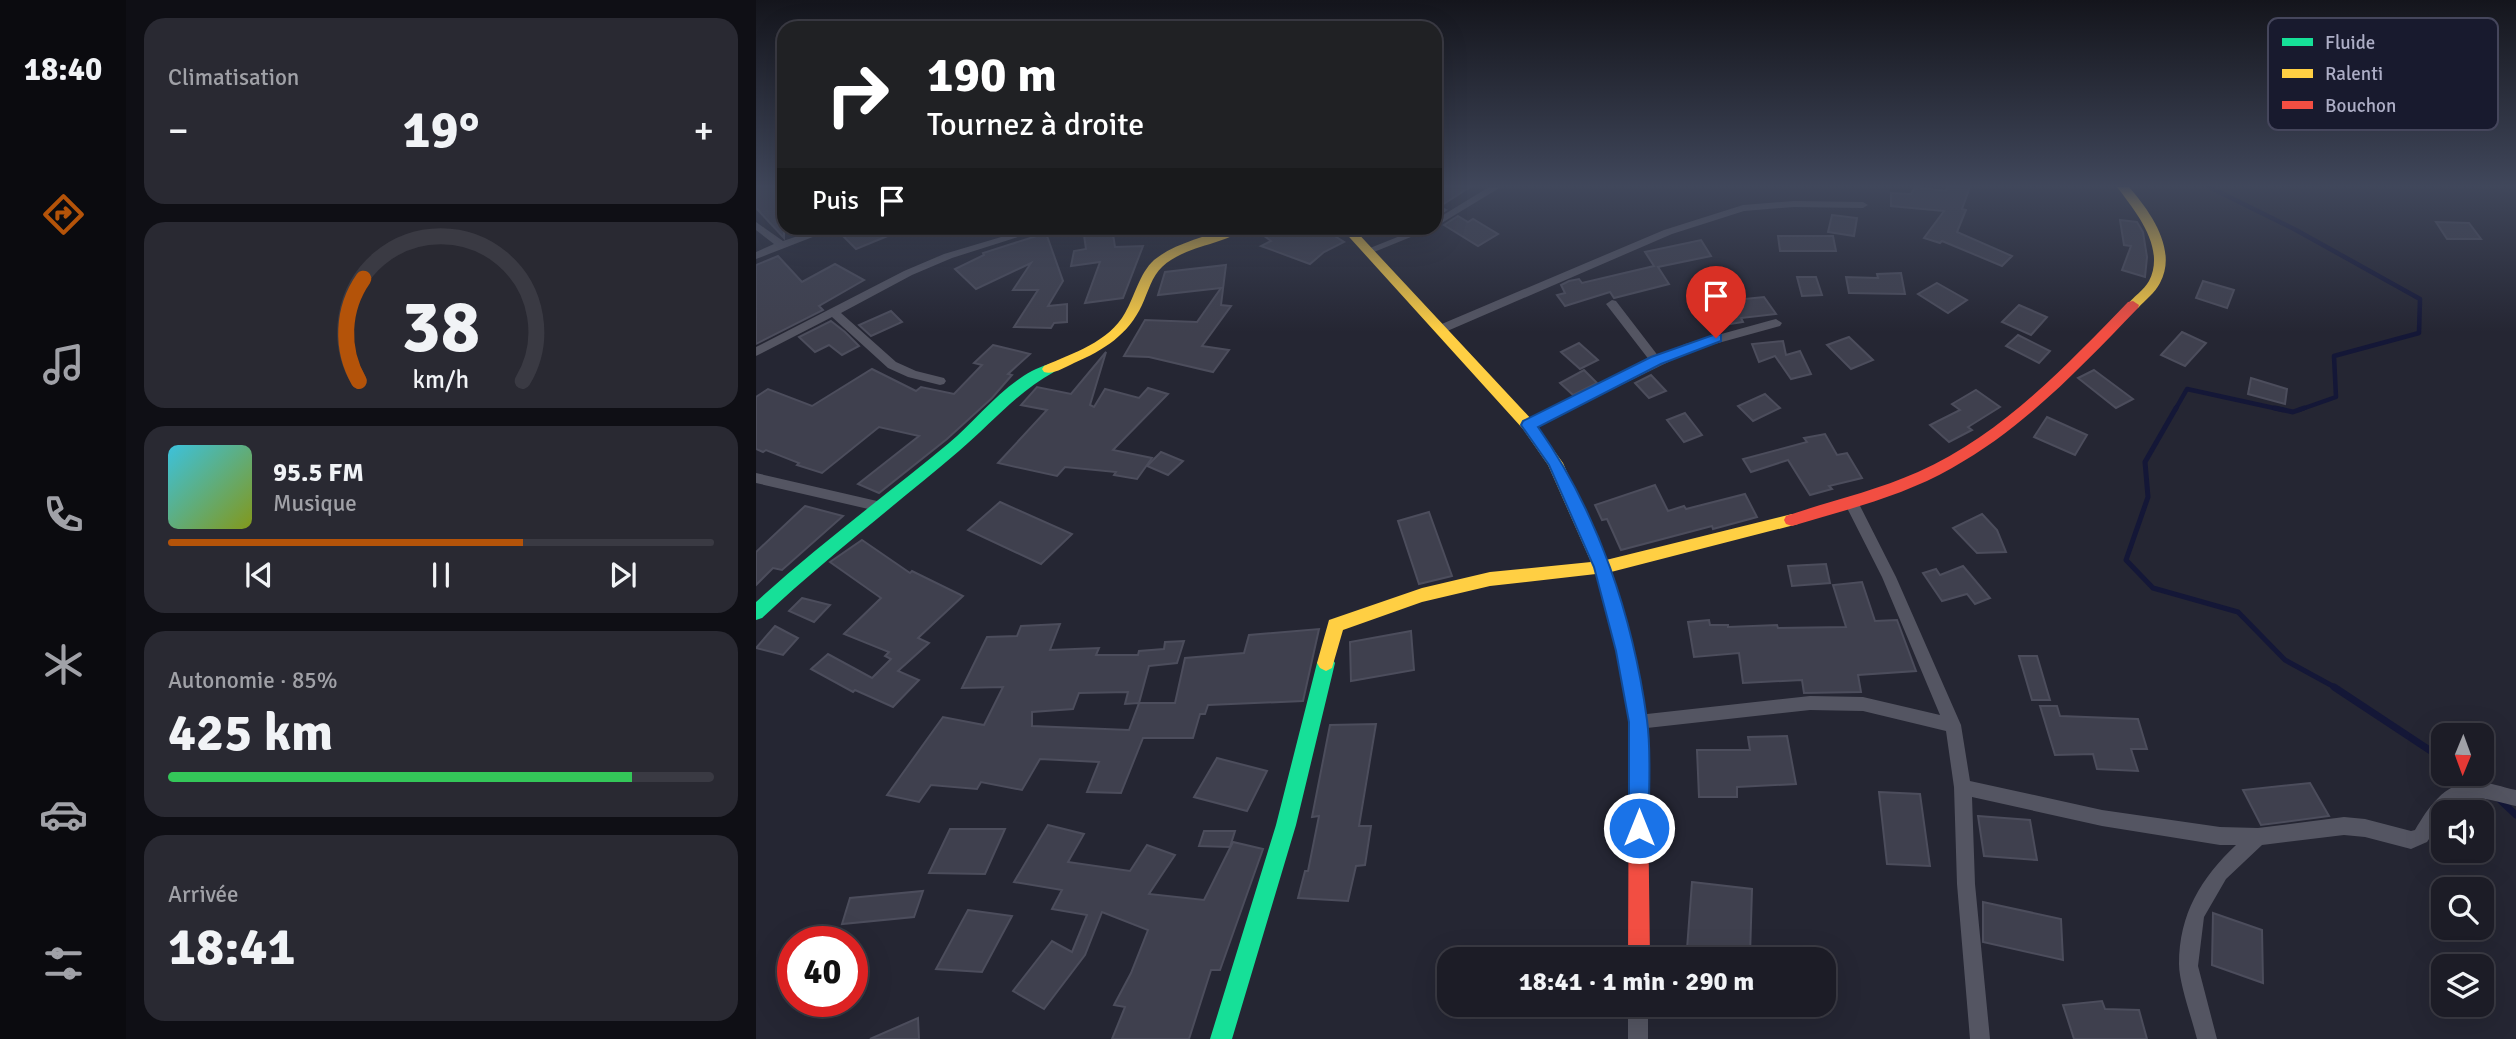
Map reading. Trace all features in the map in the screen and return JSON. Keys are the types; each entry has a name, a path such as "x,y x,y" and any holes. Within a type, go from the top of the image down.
{"street":[{"path":"770,235 782,245"},
{"path":"756,256 809,235"},
{"path":"756,352 908,273 948,256 1016,235"},
{"path":"756,613 802,568 956,446 1031,377 1095,348 1114,335 1128,318 1156,266 1169,256 1220,235"},
{"path":"1355,235 1528,425 1555,463 1603,567 1625,651 1638,722 1639,947"},
{"path":"1370,250 1408,235"},
{"path":"1441,329 1660,235"},
{"path":"1221,1039 1286,825 1335,625 1422,595 1490,579 1603,567 1760,530 1896,488 1965,454 2024,411 2099,340 2155,281 2158,257 2154,235"},
{"path":"1612,304 1656,361"},
{"path":"834,313 892,365 912,374 940,381"},
{"path":"1528,425 1656,361 1716,338 1776,323"},
{"path":"756,478 877,506"},
{"path":"1851,502 1889,577 1953,725 1964,787 1966,884 1980,1039"},
{"path":"1638,722 1810,703 1863,704 1953,725"},
{"path":"1964,787 2102,818 2220,836 2258,837 2344,826 2410,839 2421,836 2429,821 2451,797 2472,790 2516,797"},
{"path":"2207,1039 2188,966 2195,914 2220,873 2258,837"},
{"path":"1638,1039 1639,1017"}],"building":[{"path":"842,235 889,235 856,249"},
{"path":"1038,235 1047,235 1063,281 1048,306 1067,304 1067,322 1054,323 1051,328 1014,327 1038,290 1013,290 1031,263 976,289 955,269 984,255 983,253"},
{"path":"1084,235 1113,235 1115,247 1143,246 1123,298 1085,303 1100,262 1071,266 1074,251 1086,249"},
{"path":"1263,235 1334,235 1344,242 1324,252 1310,264 1261,246 1271,241"},
{"path":"1461,235 1496,235 1478,246"},
{"path":"1926,235 1965,235 2012,256 2002,266 1942,241 1940,243 1924,238"},
{"path":"2122,235 2144,235 2147,257 2145,277 2122,270 2131,246 2124,245"},
{"path":"2445,235 2478,235 2481,239 2447,239"},
{"path":"1778,236 1833,236 1836,251 1780,251"},
{"path":"1701,240 1711,256 1658,267 1669,284 1614,298 1610,292 1565,306 1557,295 1565,293 1561,285 1569,281 1579,279 1582,283 1654,266 1645,252"},
{"path":"778,256 802,282 835,264 864,280 819,306 823,310 756,344 756,265"},
{"path":"1226,265 1221,305 1231,306 1202,346 1229,350 1213,372 1149,357 1124,356 1145,320 1197,322 1221,288 1158,295 1165,272"},
{"path":"1901,273 1905,294 1849,293 1846,277 1878,278 1877,274"},
{"path":"1797,277 1816,277 1822,295 1802,296"},
{"path":"2203,281 2234,290 2227,308 2196,298"},
{"path":"1937,283 1967,300 1948,313 1918,294"},
{"path":"1764,297 1776,314 1741,318 1743,322 1724,325 1713,302"},
{"path":"2019,305 2047,317 2031,335 2002,322"},
{"path":"891,311 902,322 871,336 859,325"},
{"path":"831,321 859,346 842,355 829,345 815,352 799,337"},
{"path":"2182,332 2206,343 2185,366 2161,355"},
{"path":"2018,335 2050,351 2039,363 2006,346"},
{"path":"1849,337 1873,360 1851,369 1827,345"},
{"path":"1783,341 1786,355 1800,351 1811,374 1791,379 1775,356 1759,362 1752,344"},
{"path":"1579,343 1598,360 1580,369 1561,352"},
{"path":"993,345 1030,354 1008,374 1012,375 992,398 947,439 879,493 858,484 919,436 879,427 822,473 766,450 763,452 756,449 756,397 768,389 812,406 872,369 916,391 921,387 954,394 982,365 974,363"},
{"path":"1106,352 1090,405 1094,407 1105,389 1139,398 1148,388 1168,394 1113,450 1152,458 1137,479 1114,475 1116,472 1065,467 1057,476 998,463 1047,410 1021,405 1037,387 1071,394"},
{"path":"1584,370 1597,383 1573,395 1560,383"},
{"path":"2094,370 2133,399 2116,408 2078,378"},
{"path":"1651,375 1666,391 1649,398 1635,383"},
{"path":"2251,378 2287,389 2285,404 2248,394"},
{"path":"1976,390 2000,407 1968,427 1972,430 1949,442 1930,425 1960,410 1952,404"},
{"path":"1765,394 1780,408 1753,421 1738,406"},
{"path":"1685,413 1702,435 1684,442 1667,420"},
{"path":"2047,417 2087,435 2075,455 2034,437"},
{"path":"1825,434 1837,455 1847,453 1862,478 1829,486 1832,489 1810,495 1788,460 1751,472 1743,459 1807,442 1804,438"},
{"path":"1161,452 1183,461 1168,475 1147,466"},
{"path":"1655,485 1668,511 1745,494 1757,517 1621,550 1607,519 1602,520 1595,505"},
{"path":"1000,502 1072,534 1041,564 968,530"},
{"path":"805,506 843,516 782,570 773,568 756,585 756,552"},
{"path":"1429,512 1452,576 1419,584 1398,521"},
{"path":"1982,514 1997,530 2006,552 1977,553 1953,528"},
{"path":"862,540 910,573 912,571 963,596 918,638 929,643 898,671 919,680 893,707 855,690 853,692 811,669 828,654 872,678 891,659 885,656 889,652 844,634 881,598 830,562"},
{"path":"1826,564 1830,583 1792,586 1788,566"},
{"path":"1963,566 1990,598 1975,604 1967,594 1942,601 1923,573 1936,569 1940,575"},
{"path":"1862,582 1875,621 1897,620 1916,671 1858,675 1861,692 1804,693 1802,680 1743,683 1739,653 1694,657 1688,622 1709,620 1710,625 1728,627 1846,627 1833,585"},
{"path":"802,598 830,605 814,622 789,611"},
{"path":"1060,624 1050,650 1099,648 1096,655 1138,655 1139,651 1164,649 1165,642 1184,641 1177,663 1149,666 1139,703 1175,703 1185,658 1244,653 1249,635 1319,629 1303,701 1208,705 1205,714 1200,714 1193,738 1143,738 1121,793 1087,792 1099,762 1040,759 1022,790 981,782 977,789 931,785 919,802 887,795 943,717 984,725 1003,687 962,688 987,637 1017,636 1021,626","holes":["1128,692 1125,704 1139,703 1129,730 1032,726 1032,712 1073,709 1079,693"]},
{"path":"775,626 798,638 783,655 756,648"},
{"path":"1411,631 1414,670 1351,681 1350,642"},
{"path":"2019,656 2037,656 2050,700 2032,700"},
{"path":"2040,706 2057,706 2060,716 2138,719 2147,749 2131,749 2138,771 2097,769 2093,754 2055,755"},
{"path":"1376,724 1359,826 1371,826 1365,865 1356,866 1348,901 1298,898 1305,871 1308,871 1319,816 1312,817 1330,725"},
{"path":"1787,736 1796,784 1737,787 1737,797 1699,797 1697,750 1750,750 1748,737"},
{"path":"1217,758 1267,771 1247,811 1194,797"},
{"path":"2310,783 2329,816 2261,825 2243,790"},
{"path":"1879,792 1920,794 1930,866 1887,864"},
{"path":"1978,816 2030,820 2037,860 1984,856"},
{"path":"1048,825 1084,834 1068,862 1130,871 1147,845 1175,855 1149,894 1204,900 1233,842 1263,849 1220,970 1211,970 1189,1039 1112,1039 1125,1007 1114,1005 1131,973 1148,930 1102,912 1085,955 1044,1009 1013,991 1052,941 1072,952 1087,915 1052,909 1062,890 1014,882"},
{"path":"950,829 1005,829 985,874 929,873"},
{"path":"1204,831 1235,831 1230,847 1199,846"},
{"path":"1692,882 1752,889 1750,947 1687,947"},
{"path":"923,891 914,917 842,924 850,898"},
{"path":"1983,902 2061,919 2063,960 1983,942"},
{"path":"968,910 1012,916 982,972 936,969"},
{"path":"2213,913 2262,930 2263,983 2212,965"},
{"path":"2102,1001 2105,1009 2139,1010 2147,1039 2074,1039 2063,1005"},
{"path":"918,1018 919,1039 870,1039"}],"waterway":[{"path":"2299,410 2336,397 2334,356 2419,333 2420,299 2306,235"},
{"path":"2175,410 2187,389 2283,410"},
{"path":"2176,408 2145,462 2148,497 2126,560 2153,588 2238,612 2285,660 2338,689"},
{"path":"2275,408 2293,412 2304,408"},
{"path":"2334,687 2431,751"},
{"path":"2498,798 2516,815"}],"traffic: fast":[{"path":"756,613 829,548 954,447 1023,385 1049,369"},
{"path":"1221,1039 1286,825 1326,663"}],"traffic: slow":[{"path":"1049,369 1083,354 1114,335 1130,316 1146,281 1159,263 1187,247 1219,235"},
{"path":"1354,235 1528,425 1555,463 1605,576"},
{"path":"2133,305 2155,281 2159,268 2154,235"},
{"path":"1326,663 1335,625 1422,595 1490,579 1603,567 1792,520"}],"traffic: jam":[{"path":"1792,520 1903,484 1966,453 2033,403 2133,305"},
{"path":"1605,576 1625,651 1638,722 1639,947"}],"route":[{"path":"1639,828 1638,722 1625,651 1603,567 1555,463 1528,425 1656,361 1716,338"}]}
